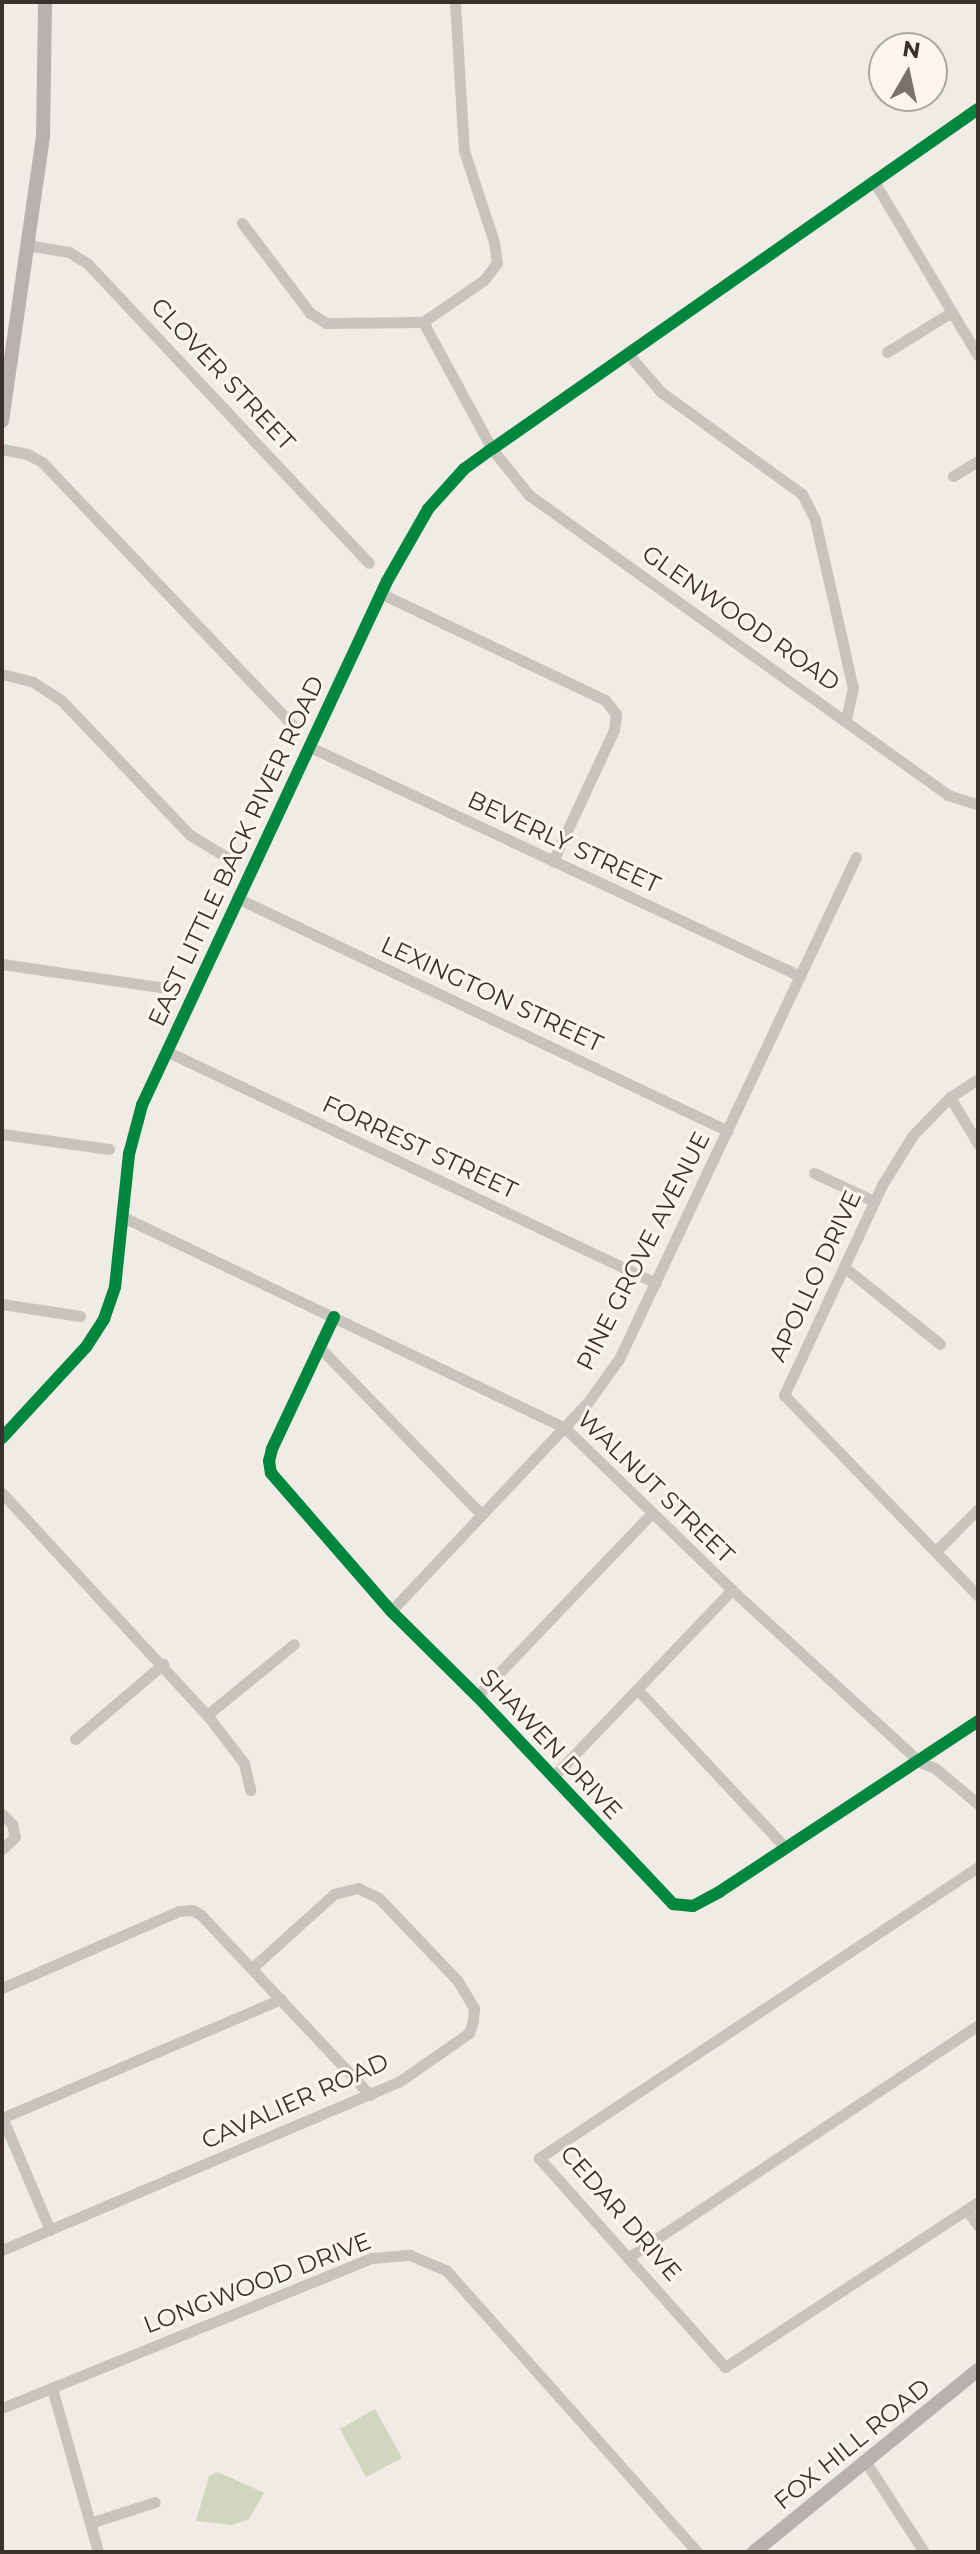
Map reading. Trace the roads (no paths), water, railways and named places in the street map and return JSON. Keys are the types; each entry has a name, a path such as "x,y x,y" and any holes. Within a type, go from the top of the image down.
{"main road":[{"path":"2,421 46,108 45,2"},
{"name":"FOX HILL ROAD","path":"754,2552 978,2370"}],"street":[{"path":"242,223 310,313 326,323 423,322 484,280 497,263 494,242 464,151 455,2"},
{"path":"978,109 875,183 978,356"},
{"name":"EAST LITTLE BACK RIVER ROAD","path":"2,1438 65,1372 99,1329 115,1287 135,1129 166,1051 382,594 428,509 464,469 875,183"},
{"name":"CLOVER STREET","path":"27,245 69,252 88,264 369,563"},
{"path":"887,352 952,312"},
{"name":"GLENWOOD ROAD","path":"423,322 492,449 529,495 846,719 948,795 978,805"},
{"path":"629,355 661,392 802,494 815,520 853,688 846,719"},
{"path":"2,449 33,456 42,462 293,726"},
{"path":"953,476 978,461"},
{"path":"382,594 605,700 616,714 614,730 553,861"},
{"path":"2,674 33,682 61,700 190,835 233,861"},
{"name":"BEVERLY STREET","path":"310,747 800,976"},
{"name":"PINE GROVE AVENUE","path":"391,1611 605,1382 656,1283 856,857"},
{"name":"LEXINGTON STREET","path":"237,898 728,1131"},
{"path":"2,964 160,987"},
{"name":"FORREST STREET","path":"166,1051 656,1283"},
{"name":"APOLLO DRIVE","path":"978,1079 950,1097 913,1135 874,1201 784,1395 978,1596"},
{"path":"950,1097 978,1144"},
{"path":"2,1134 109,1149"},
{"path":"814,1173 874,1201"},
{"name":"WALNUT STREET","path":"123,1217 564,1427 651,1514 920,1762 935,1768 978,1804"},
{"path":"844,1267 940,1344"},
{"path":"2,1304 80,1316"},
{"name":"SHAWEN DRIVE","path":"334,1317 272,1449 269,1461 271,1473 391,1611 477,1696 661,1892 683,1907 693,1906 719,1892 978,1721"},
{"path":"321,1349 482,1515"},
{"path":"2,1493 207,1715 244,1763 250,1790"},
{"path":"936,1551 978,1509"},
{"path":"477,1696 651,1514"},
{"path":"553,1777 732,1590"},
{"path":"207,1715 294,1644"},
{"path":"75,1739 163,1664"},
{"path":"637,1689 786,1848"},
{"path":"2,1814 12,1824 15,1837 2,1849"},
{"name":"CEDAR DRIVE","path":"967,2210 725,2367 539,2158 978,1867"},
{"name":"CAVALIER ROAD","path":"2,2250 370,2095 400,2081 469,2033 474,2008 457,1980 379,1898 358,1888 334,1894 252,1968"},
{"path":"2,1988 179,1911 192,1910 201,1915 252,1968 370,2095"},
{"path":"50,2230 2,2118 281,1999"},
{"path":"629,2257 978,2025"},
{"path":"978,2202 967,2210 978,2226"},
{"name":"LONGWOOD DRIVE","path":"2,2408 372,2258 410,2255 446,2270 697,2552"},
{"path":"52,2388 98,2552"},
{"path":"865,2461 924,2552"},
{"path":"90,2523 155,2502"}]}
